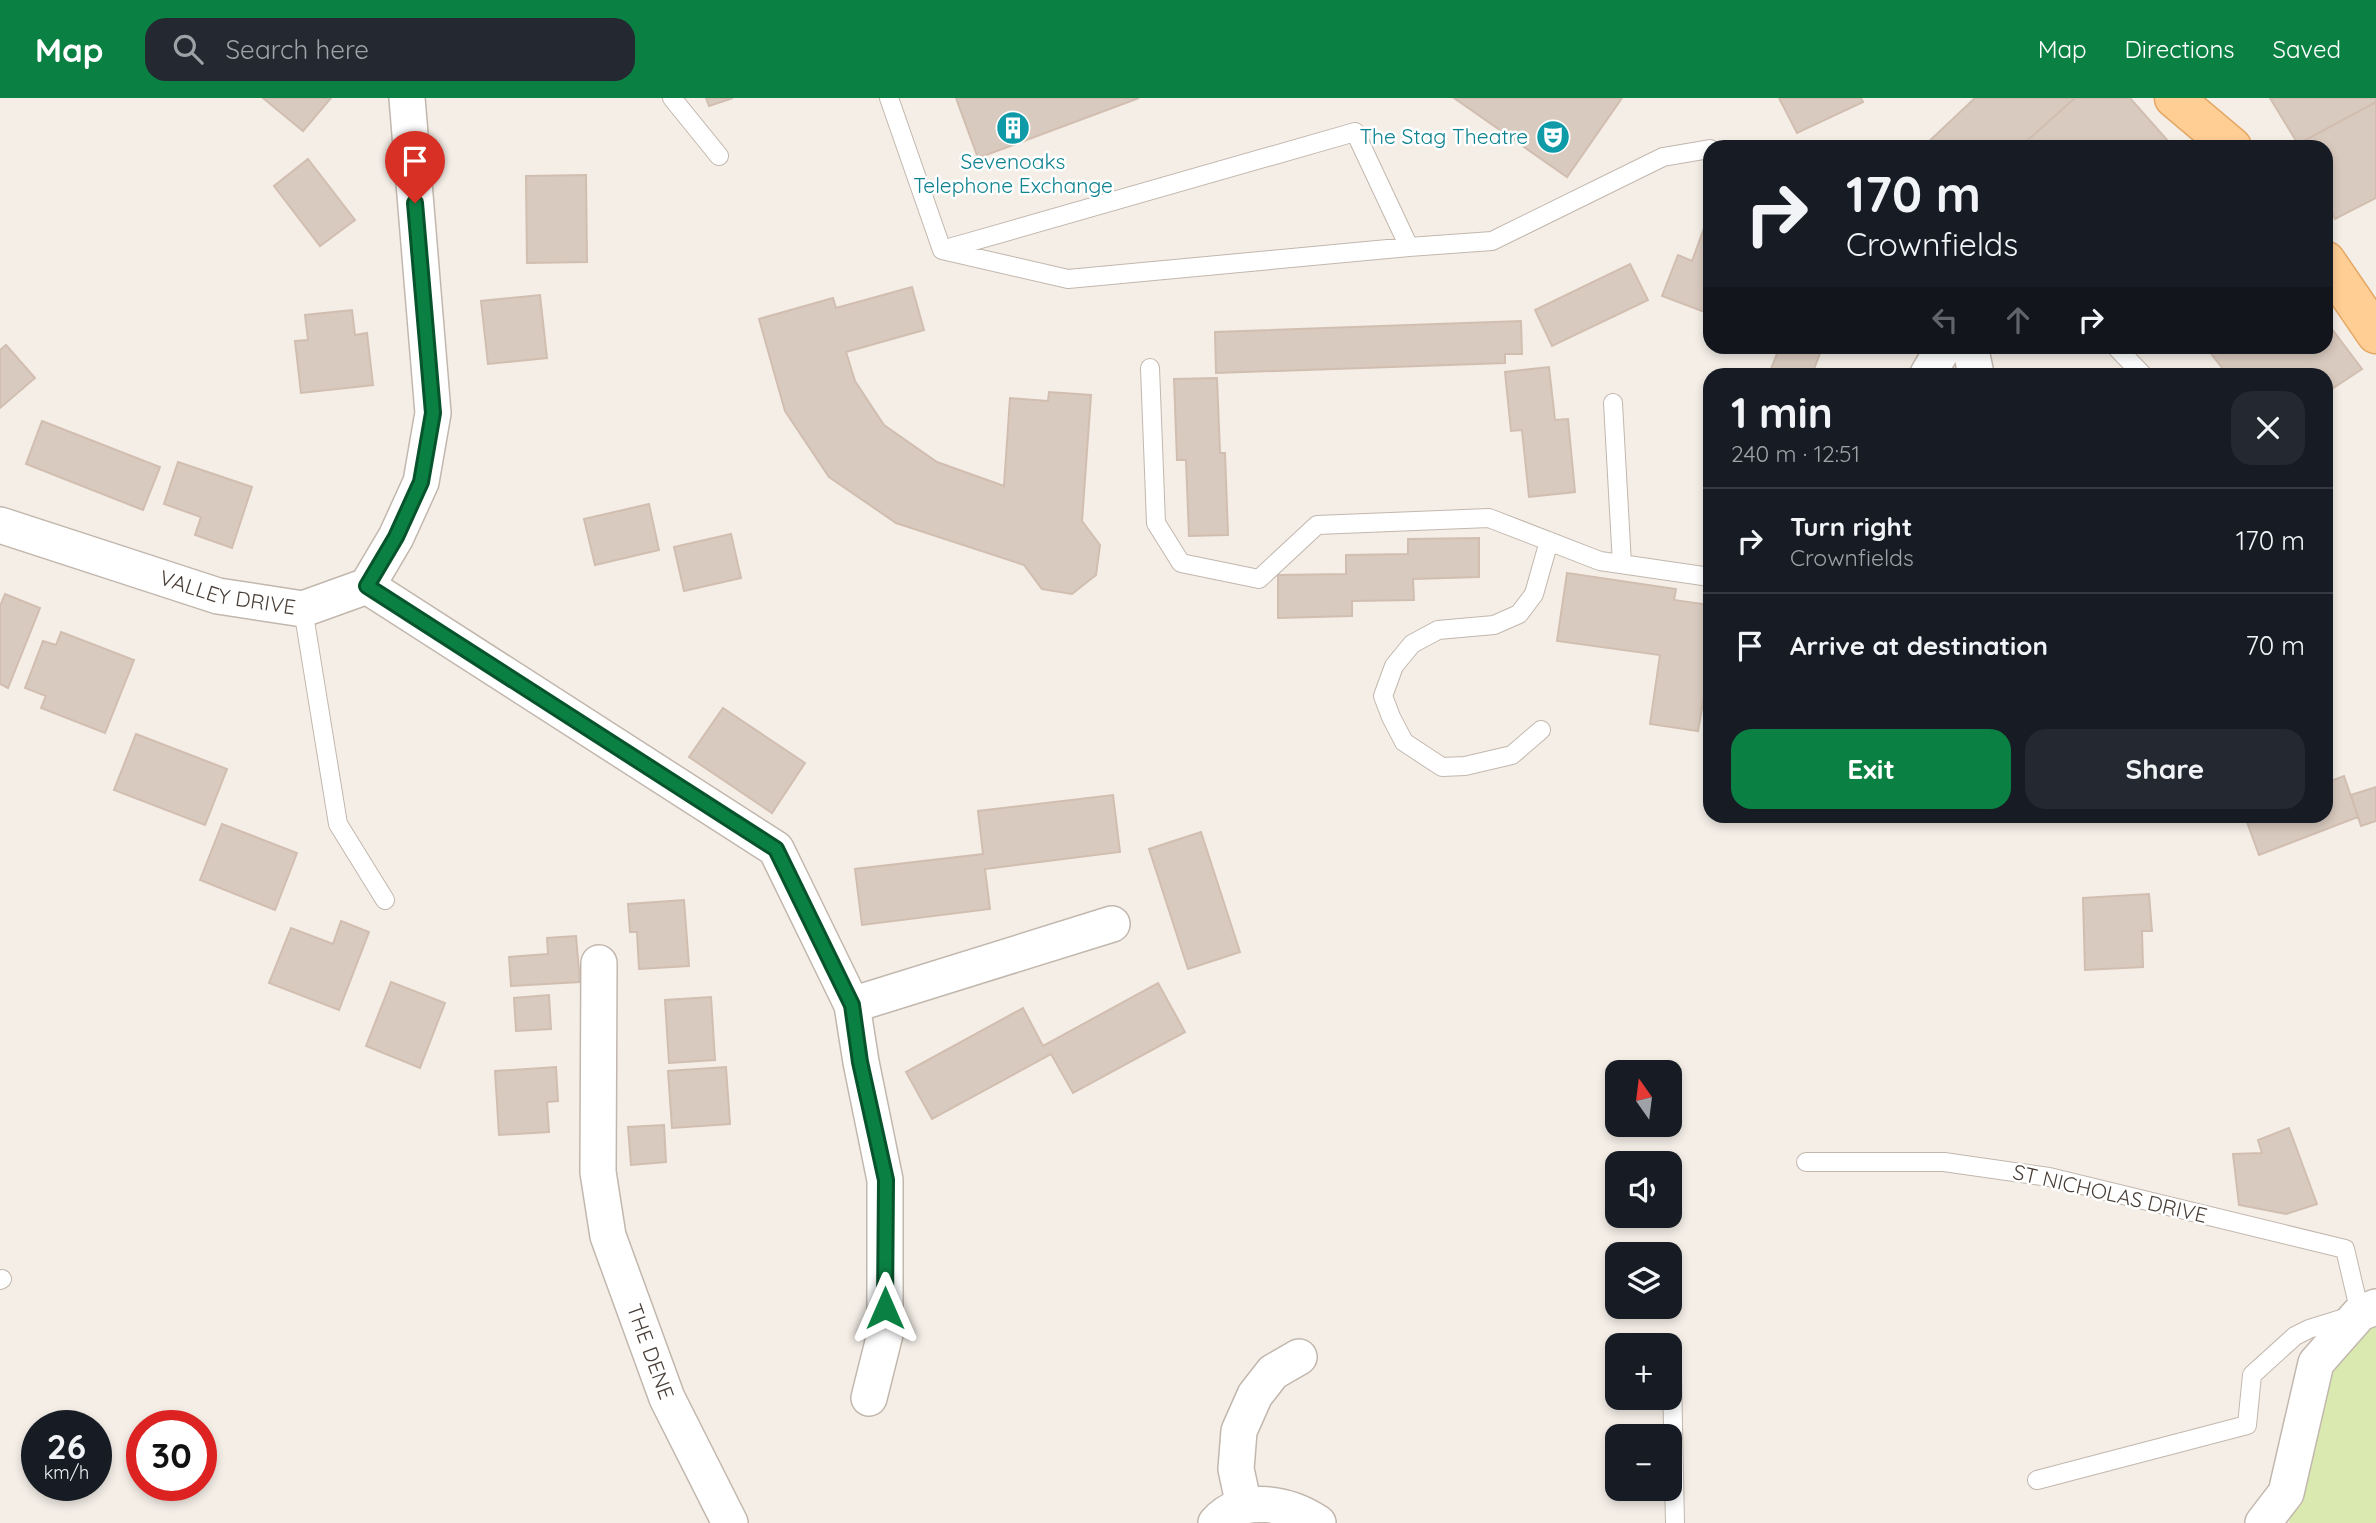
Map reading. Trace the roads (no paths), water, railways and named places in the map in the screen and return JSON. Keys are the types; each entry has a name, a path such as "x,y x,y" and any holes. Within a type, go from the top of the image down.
{"main road":[{"path":"2174,98 2217,140"},
{"path":"2213,98 2220,140"},
{"path":"2333,271 2376,334"}],"street":[{"path":"407,98 433,413 421,482 396,537 367,586 776,849 852,1005 860,1062 886,1180 885,1334 869,1398"},
{"name":"VALLEY DRIVE","path":"0,525 218,596 303,609 367,586"},
{"path":"852,1005 1112,924"},
{"name":"THE DENE","path":"599,963 598,1172 608,1236 667,1398 730,1523"},
{"path":"2263,1523 2286,1493 2316,1363 2368,1310"},
{"path":"1299,1357 1273,1372 1255,1395 1239,1432 1230,1515 1273,1504 1299,1512 1318,1523"}],"lane":[{"path":"672,98 719,156"},
{"path":"889,98 942,250"},
{"path":"942,250 1355,132 1409,247"},
{"path":"942,250 1068,279 1492,240 1663,157 1703,150"},
{"path":"2123,354 2136,368"},
{"path":"1150,368 1156,523 1181,563 1259,579 1317,525 1489,518 1600,561 1703,576"},
{"path":"1613,403 1622,564"},
{"path":"1541,730 1512,755 1465,766 1441,767 1404,742 1383,696 1394,666 1412,644 1438,630 1494,625 1519,614 1534,594 1549,541"},
{"path":"303,609 338,824 385,900"},
{"name":"ST NICHOLAS DRIVE","path":"1806,1162 1944,1162 2049,1177 2345,1249 2368,1310"},
{"path":"2037,1480 2247,1425 2252,1375 2295,1336 2368,1310"},
{"path":"1673,1410 1675,1523"}],"place":[{"name":"Sevenoaks Telephone Exchange","path":"1013,128"},
{"name":"The Stag Theatre","path":"1553,137"}]}
